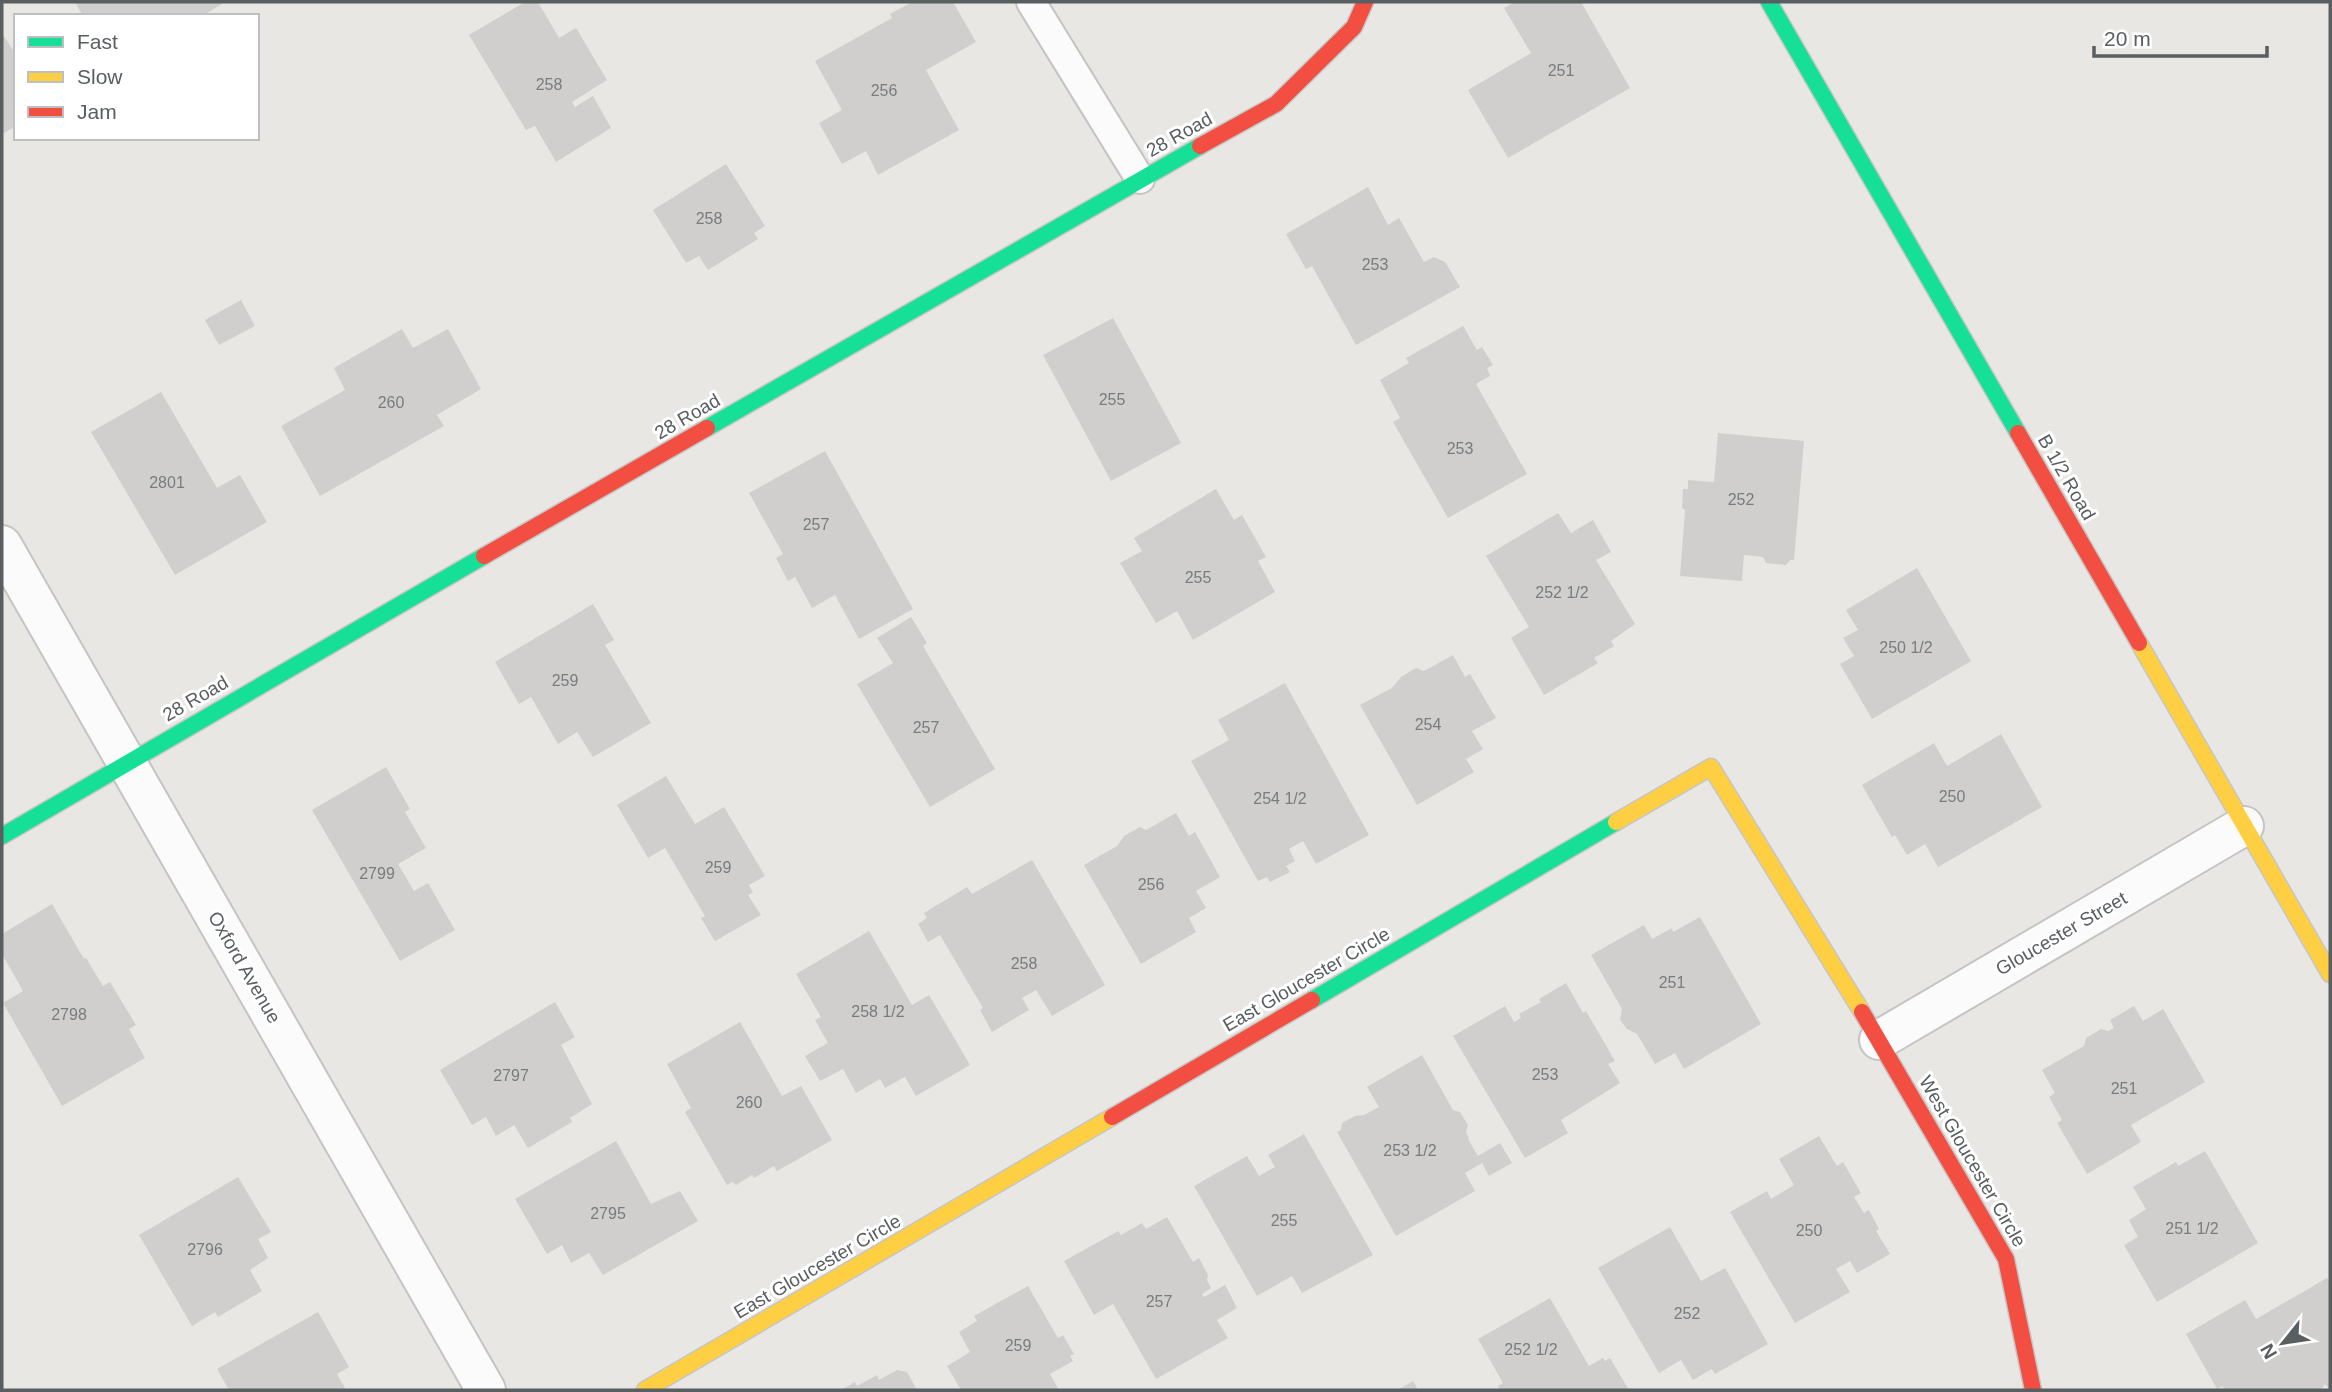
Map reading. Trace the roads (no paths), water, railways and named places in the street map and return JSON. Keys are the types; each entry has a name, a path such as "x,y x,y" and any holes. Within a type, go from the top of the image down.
{"street":[{"name":"28 Road","path":"2,836 1140,179 1276,104 1354,27 1365,2"},
{"name":"B 1/2 Road","path":"1769,2 2330,974"},
{"name":"Oxford Avenue","path":"2,545 486,1390"},
{"name":"East Gloucester Circle","path":"645,1390 1712,767 1879,1040"},
{"name":"Gloucester Street","path":"1879,1040 2244,826"},
{"name":"West Gloucester Circle","path":"1879,1040 2006,1259 2033,1390"}],"lane":[{"path":"1031,2 1140,179"}]}
